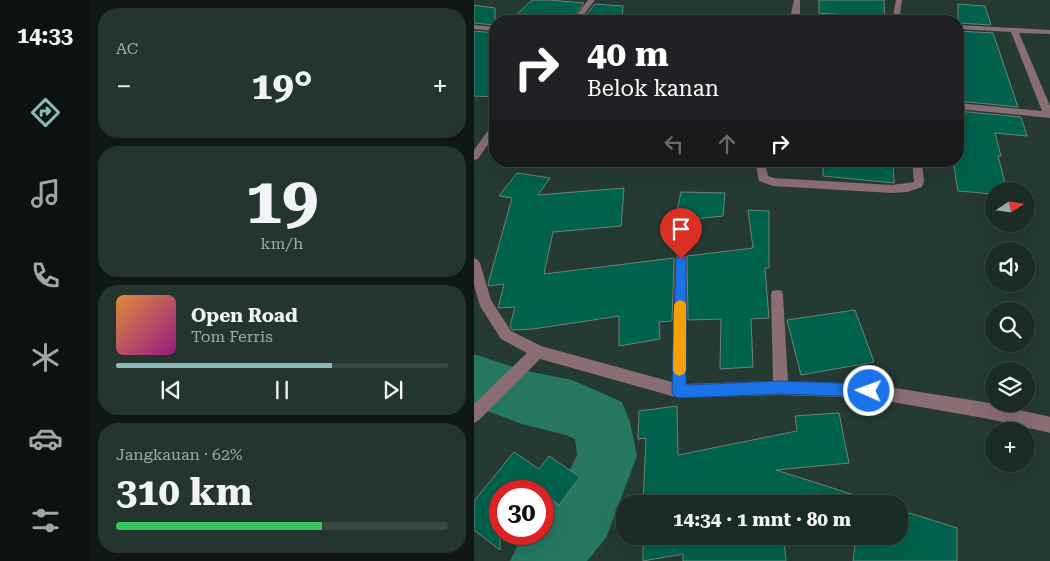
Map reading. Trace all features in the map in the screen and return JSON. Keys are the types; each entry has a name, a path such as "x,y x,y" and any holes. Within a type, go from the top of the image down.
{"street":[{"path":"580,15 592,0"},
{"path":"796,15 795,14 797,0"},
{"path":"897,15 900,0"},
{"path":"474,27 489,28"},
{"path":"964,27 1050,32"},
{"path":"964,107 1049,114 1014,30"},
{"path":"474,157 489,136"},
{"path":"761,167 763,178 773,182 892,189 907,188 918,184 918,167"},
{"path":"679,392 681,259"},
{"path":"474,263 485,302 506,335 538,352 679,392 780,388 869,391 984,410 1050,425"},
{"path":"777,295 780,388"},
{"path":"475,414 522,370 538,352"}],"building":[{"path":"532,0 584,3 575,15 516,15"},
{"path":"819,0 884,0 885,15 819,13"},
{"path":"595,4 623,6 622,15 586,15"},
{"path":"958,4 985,6 991,25 964,23 964,15 958,15"},
{"path":"474,5 495,8 495,15 489,15 489,24 474,23"},
{"path":"474,31 489,32 489,97 474,96"},
{"path":"964,31 993,33 1018,107 964,102"},
{"path":"964,112 1021,117 1027,136 995,133 1001,156 998,156 1005,182 985,182 985,193 958,191 954,167 964,167"},
{"path":"823,167 893,167 894,183 823,176"},
{"path":"517,173 550,178 538,195 624,188 621,226 553,232 544,274 674,258 672,321 659,322 660,339 619,346 619,316 533,329 512,330 510,326 515,307 498,308 504,284 489,286 488,284 512,198 499,196"},
{"path":"681,192 725,193 723,216 675,221"},
{"path":"748,210 769,211 769,268 765,268 769,318 751,319 753,367 720,369 721,319 688,320 687,256 753,248"},
{"path":"855,310 874,362 801,375 787,320"},
{"path":"677,406 678,455 797,431 795,416 839,413 849,463 776,470 854,495 643,495 646,438 638,439 639,411"},
{"path":"514,452 539,469 549,456 580,477 559,505 554,501 554,480 491,480"},
{"path":"489,483 489,542 474,530 474,501"},
{"path":"908,513 957,528 957,561 853,561 855,545 908,545"},
{"path":"494,545 500,545 500,550"},
{"path":"643,545 785,545 786,561 683,561 683,554 643,561"}],"waterway":[{"path":"474,380 522,397 572,408 602,422 607,456 583,515 544,561"}],"slow traffic":[{"path":"679,370 680,305"}],"route":[{"path":"681,259 679,392 780,388 869,391"}]}
